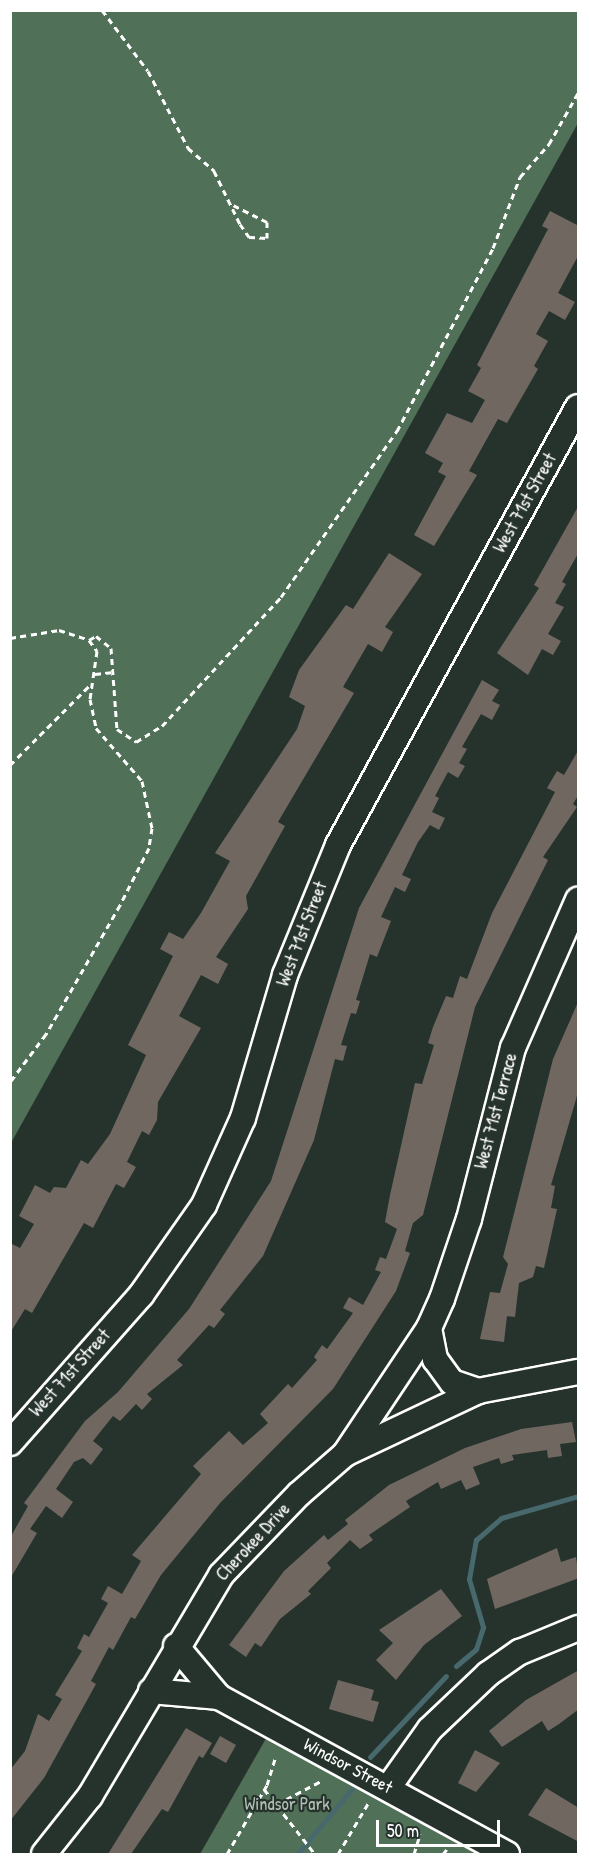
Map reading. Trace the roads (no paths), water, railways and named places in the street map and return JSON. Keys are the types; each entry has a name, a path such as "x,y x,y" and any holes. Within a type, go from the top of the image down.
{"street":[{"name":"West 71st Street","path":"10,1443 141,1294 204,1204 243,1118 285,975 338,845 579,407"},
{"name":"West 71st Terrace","path":"345,1454 429,1328 469,1219 513,1048 579,900"},
{"path":"429,1328 435,1359 452,1382 478,1391"},
{"name":"Cherokee Drive","path":"44,1854 90,1796 176,1646 221,1575 251,1541 345,1454 478,1391 579,1372"},
{"path":"382,1790 430,1729 488,1674 520,1652 579,1628"},
{"name":"Windsor Street","path":"176,1646 219,1697 382,1790 507,1854"},
{"name":"Windsor Street","path":"151,1691 219,1697"}],"waterway":[{"path":"456,1666 476,1649 483,1627 469,1579 476,1540 501,1518 578,1496"},
{"path":"370,1757 446,1676"},
{"path":"297,1854 352,1789"}],"park label":[{"name":"Windsor Park","path":"287,1804"}]}
